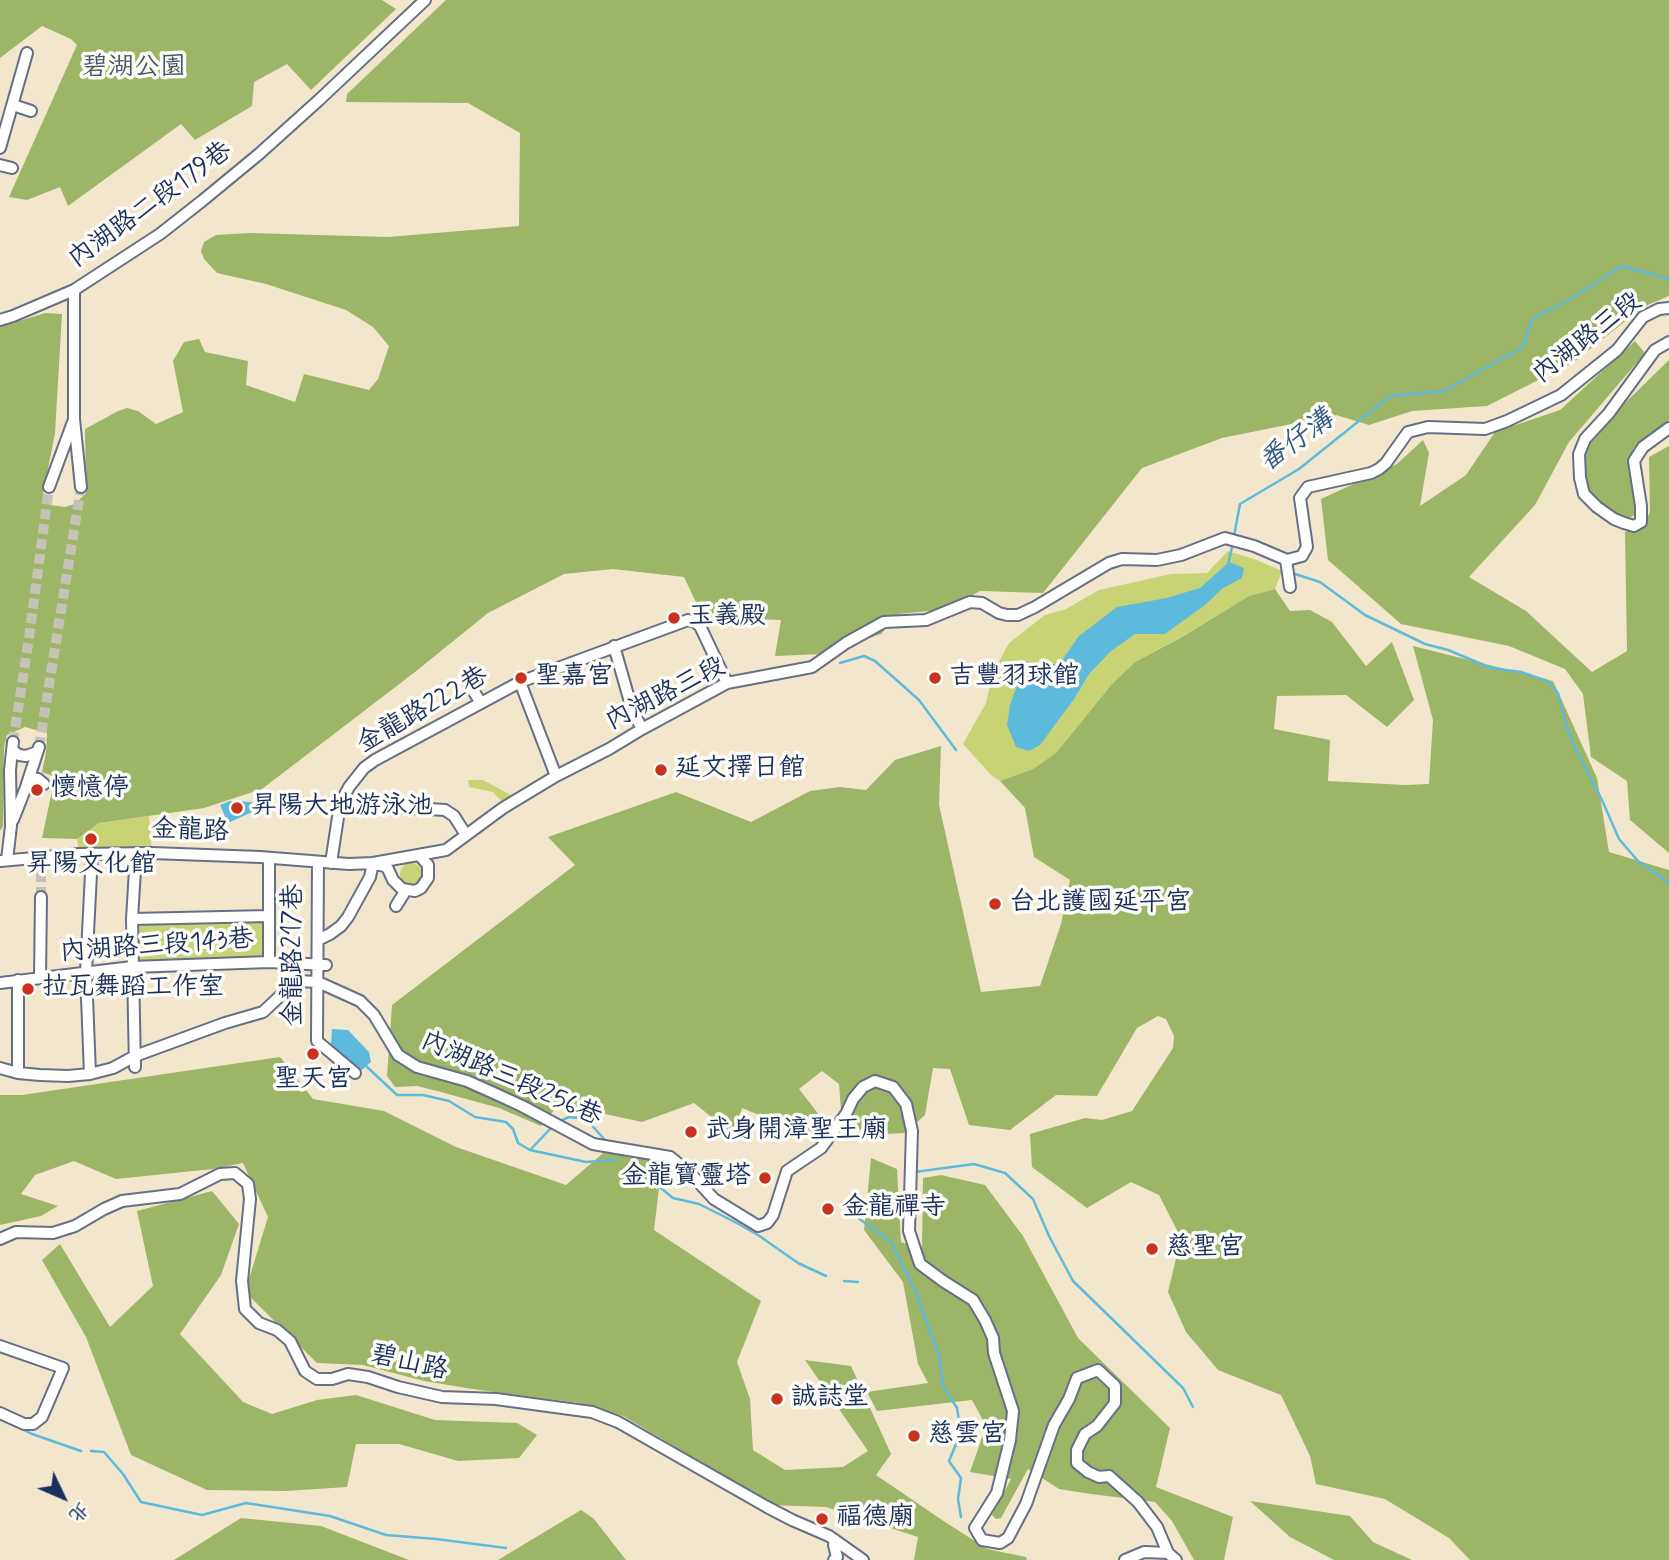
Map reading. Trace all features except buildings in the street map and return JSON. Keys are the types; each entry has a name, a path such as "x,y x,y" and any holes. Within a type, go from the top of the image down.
{"street":[{"name":"內湖路二段179巷","path":"0,320 74,290 160,234 314,105 425,0"},
{"path":"0,148 27,53"},
{"path":"13,105 31,111"},
{"path":"74,290 74,419 81,487"},
{"name":"內湖路三段","path":"419,855 446,850 503,808 556,776 727,683 812,667 846,643 884,622 926,620 970,602 982,603 999,613 1017,615 1109,563 1122,559 1157,561 1225,538 1254,546 1286,560 1302,556 1307,547 1300,498 1308,487 1379,469 1408,432 1428,427 1485,429 1561,395 1617,350 1643,317 1659,309 1669,308"},
{"name":"內湖路三段","path":"1669,342 1655,350 1609,413 1585,439 1579,454 1580,478 1584,494 1597,508 1614,519 1634,526 1640,522 1641,506 1634,461 1643,447 1669,428"},
{"path":"49,487 74,419"},
{"path":"53,473 63,468 79,474"},
{"path":"1286,560 1290,587"},
{"name":"金龍路222巷","path":"331,863 340,804 364,768 520,682 688,620 700,626 727,683"},
{"path":"614,646 632,709 642,729"},
{"path":"520,682 556,776"},
{"path":"469,684 481,703"},
{"path":"4,860 10,826 13,746 19,755 38,750 10,826"},
{"path":"10,770 19,765 25,767 30,776 44,784"},
{"path":"340,804 445,810 454,816 466,835"},
{"path":"135,1062 132,919 136,853"},
{"name":"金龍路","path":"4,860 136,853 373,863 419,855"},
{"path":"90,1074 86,972 92,854"},
{"path":"318,940 341,926 348,917 370,877 373,863 385,866 397,886 415,891 421,888 428,878 428,865 419,855"},
{"path":"269,858 269,962"},
{"name":"金龍路217巷","path":"318,862 318,940 322,965 318,982 317,1041 355,1073"},
{"path":"396,906 406,890"},
{"path":"40,977 41,897"},
{"path":"132,919 269,916"},
{"name":"內湖路三段143巷","path":"0,983 132,967 269,962 322,965"},
{"path":"0,1068 18,1073 68,1076 90,1074 135,1062 225,1023 262,1012 296,981 298,964"},
{"path":"18,980 18,1073"},
{"path":"296,981 318,982"},
{"name":"內湖路三段256巷","path":"318,982 360,1001 374,1015 398,1055 417,1067 496,1094 593,1144 670,1157 691,1174 714,1199 758,1226 767,1223 773,1215 787,1171 821,1148 863,1087 875,1081 893,1087 906,1104 912,1131 909,1231 920,1264 973,1300 993,1338 994,1353 1013,1411 1010,1440 997,1493 975,1528 982,1540 1000,1543 1008,1538 1026,1504 1054,1425 1077,1378 1098,1370 1115,1386 1115,1403 1097,1426 1085,1434 1077,1450 1077,1463 1098,1477 1109,1476 1138,1502 1157,1527 1172,1557"},
{"name":"碧山路","path":"0,1239 16,1232 53,1233 75,1226 122,1201 180,1194 220,1174 235,1173 248,1184 250,1199 242,1281 245,1308 259,1323 277,1330 290,1341 305,1371 317,1379 332,1379 348,1374 442,1397 496,1399 592,1412 618,1422 767,1507 835,1539 863,1560"},
{"path":"0,1346 63,1368 42,1417 33,1424 24,1424 0,1413"},
{"path":"834,1560 837,1557 835,1539"},
{"path":"1125,1560 1144,1552 1172,1557"}],"green space":[{"name":"碧湖公園","path":"0,0 382,0 396,9 311,90 287,64 254,82 252,106 195,140 181,124 68,206 60,187 27,200 9,197 77,45 71,39 42,26 0,58"},
{"path":"446,0 1669,0 1669,296 1643,307 1574,362 1487,406 1412,411 1369,425 1336,415 1222,438 1142,468 1043,593 980,591 948,609 899,614 881,634 823,654 775,656 781,620 703,617 684,577 613,569 564,574 488,613 262,789 204,808 99,823 77,839 42,838 55,777 42,772 47,733 25,727 7,735 4,747 3,826 0,831 0,327 45,313 62,314 55,433 43,494 50,505 65,507 75,504 86,493 85,429 127,408 138,411 156,424 183,412 173,361 184,342 199,339 205,352 248,361 246,385 295,402 304,374 369,390 378,379 389,346 373,327 346,310 266,284 217,273 204,259 201,251 204,242 216,235 250,233 388,237 519,226 520,133 468,103 346,102 347,94"},
{"path":"1635,341 1645,353 1569,442 1535,505 1469,577 1526,611 1592,672 1627,651 1625,532 1643,526 1650,512 1649,457 1669,446 1669,853 1630,820 1627,781 1591,757 1583,694 1565,669 1509,646 1401,624 1328,560 1321,499 1397,464 1423,440 1429,453 1420,506 1466,475 1495,432 1560,410"},
{"path":"1669,360 1669,420 1633,449 1630,467 1637,514 1627,519 1609,510 1593,497 1587,483 1583,452 1626,402"},
{"path":"1228,551 1282,571 1275,589 1249,596 1135,662 1112,684 1056,753 1033,769 1000,781 992,776 963,744 986,703 993,673 1009,643 1045,615 1066,609 1099,590 1171,574 1207,573"},
{"path":"1275,589 1290,611 1310,610 1332,622 1366,666 1392,642 1414,700 1387,727 1346,695 1277,696 1274,729 1330,740 1328,781 1429,784 1433,720 1413,646 1553,681 1597,778 1609,852 1669,870 1669,1560 1470,1560 1449,1538 1385,1499 1316,1484 1310,1456 1281,1395 1218,1370 1186,1332 1168,1292 1181,1238 1159,1195 1131,1182 1087,1208 1032,1167 1030,1134 1085,1118 1102,1120 1132,1111 1173,1048 1174,1036 1166,1019 1158,1016 1137,1028 1097,1096 1056,1095 1010,1130 969,1125 950,1069 933,1068 925,1115 905,1133 865,1135 841,1109 839,1084 822,1071 799,1089 823,1120 810,1136 742,1108 734,1134 719,1138 709,1115 694,1103 642,1122 559,1104 541,1126 499,1108 441,1092 417,1086 395,1087 387,1076 392,1005 575,865 548,837 676,792 751,822 810,791 840,787 866,790 895,760 941,746 939,805 981,992 1040,986 1061,924 1070,880 1034,857 1025,808 1000,781 1033,769 1056,753 1112,684 1135,662 1249,596"},
{"path":"468,780 483,780 515,797 504,804 493,792 469,787"},
{"path":"149,816 152,853 79,854 77,839 99,823"},
{"path":"411,863 419,866 422,874 419,882 411,885 403,882 400,874 403,866"},
{"path":"269,916 269,962 132,967 132,919"},
{"path":"280,1057 313,1099 384,1111 456,1147 566,1185 609,1148 662,1163 654,1230 761,1301 737,1362 750,1399 753,1450 785,1470 843,1467 868,1451 805,1360 851,1366 891,1454 876,1475 987,1549 1026,1557 1027,1560 914,1560 918,1537 826,1507 769,1505 623,1416 580,1403 424,1381 363,1365 317,1363 245,1292 268,1217 243,1163 213,1169 116,1179 74,1161 35,1175 21,1194 58,1206 41,1216 0,1225 0,1095 22,1095"},
{"path":"871,1158 897,1169 901,1242 922,1249 923,1178 941,1175 985,1185 1023,1236 1078,1338 1170,1428 1156,1487 1233,1517 1224,1560 1194,1560 1172,1521 1155,1502 1059,1489 1028,1469 1001,1518 996,1519 992,1515 1011,1479 970,1472 986,1426 972,1400 877,1411 867,1392 928,1383 918,1364 903,1282 864,1230"},
{"path":"212,1191 239,1224 221,1275 180,1334 243,1402 272,1414 317,1400 356,1395 435,1420 517,1423 537,1435 519,1458 458,1461 399,1444 356,1444 347,1487 286,1491 207,1490 131,1455 86,1337 42,1260 60,1244 110,1327 153,1286 137,1211"},
{"path":"1250,1501 1350,1516 1373,1542 1412,1560 1334,1560 1290,1537"},
{"path":"581,1510 594,1519 626,1560 498,1560"},
{"path":"241,1518 321,1526 409,1560 174,1560"}],"water":[{"path":"1229,562 1244,568 1242,578 1223,588 1205,605 1165,634 1135,634 1111,651 1089,674 1040,745 1029,751 1016,747 1007,725 1010,705 1026,661 1040,666 1060,663 1079,636 1117,607 1167,598 1200,588"},
{"name":"昇陽大地游泳池","path":"230,801 252,802 252,812 228,823 220,805"},
{"path":"332,1029 348,1030 369,1052 371,1062 362,1070 355,1069 331,1044"}],"waterway":[{"name":"番仔溝","path":"1234,536 1240,504 1299,469 1390,396 1444,391 1523,347 1532,319 1567,301 1622,266 1669,279"},
{"name":"番仔溝","path":"1228,564 1233,543"},
{"name":"番仔溝","path":"1292,573 1320,582 1365,615 1425,644 1448,650 1491,668 1521,672 1547,681 1558,693 1574,746 1619,839 1638,861 1669,883"},
{"name":"番仔溝","path":"840,663 864,656 875,661 919,700 956,750"},
{"path":"366,1066 397,1095 423,1095 449,1101 475,1117 506,1122 513,1129 518,1143 530,1150 586,1162 616,1161"},
{"path":"558,1122 569,1117 586,1119 606,1141"},
{"path":"531,1149 553,1126"},
{"path":"915,1172 974,1164 1005,1173 1033,1199 1073,1281 1183,1388 1193,1407"},
{"path":"633,1168 673,1198 699,1204 735,1222 798,1263 826,1276"},
{"path":"850,1212 891,1242 916,1292 939,1355 943,1386 957,1408 961,1432 949,1461 961,1478 958,1499 961,1517"},
{"path":"844,1281 858,1282"},
{"path":"12,1424 81,1451"},
{"path":"91,1451 104,1452 123,1474 141,1502 202,1515 246,1503 330,1516 386,1535 506,1548"}],"tunnel":[{"path":"13,742 49,487"},
{"path":"39,747 81,487"},
{"path":"41,857 41,897"}],"place":[{"name":"玉義殿","path":"674,618"},
{"name":"聖嘉宮","path":"521,678"},
{"name":"吉豐羽球館","path":"935,678"},
{"name":"延文擇日館","path":"661,770"},
{"name":"懷憶停","path":"37,790"},
{"name":"昇陽大地游泳池","path":"237,808"},
{"name":"昇陽文化館","path":"91,839"},
{"name":"台北護國延平宮","path":"995,904"},
{"name":"拉瓦舞蹈工作室","path":"28,989"},
{"name":"聖天宮","path":"313,1054"},
{"name":"武身開漳聖王廟","path":"691,1132"},
{"name":"金龍寶靈塔","path":"765,1178"},
{"name":"金龍禪寺","path":"828,1209"},
{"name":"慈聖宮","path":"1152,1249"},
{"name":"誠誌堂","path":"777,1399"},
{"name":"慈雲宮","path":"914,1436"},
{"name":"福德廟","path":"822,1519"}]}
